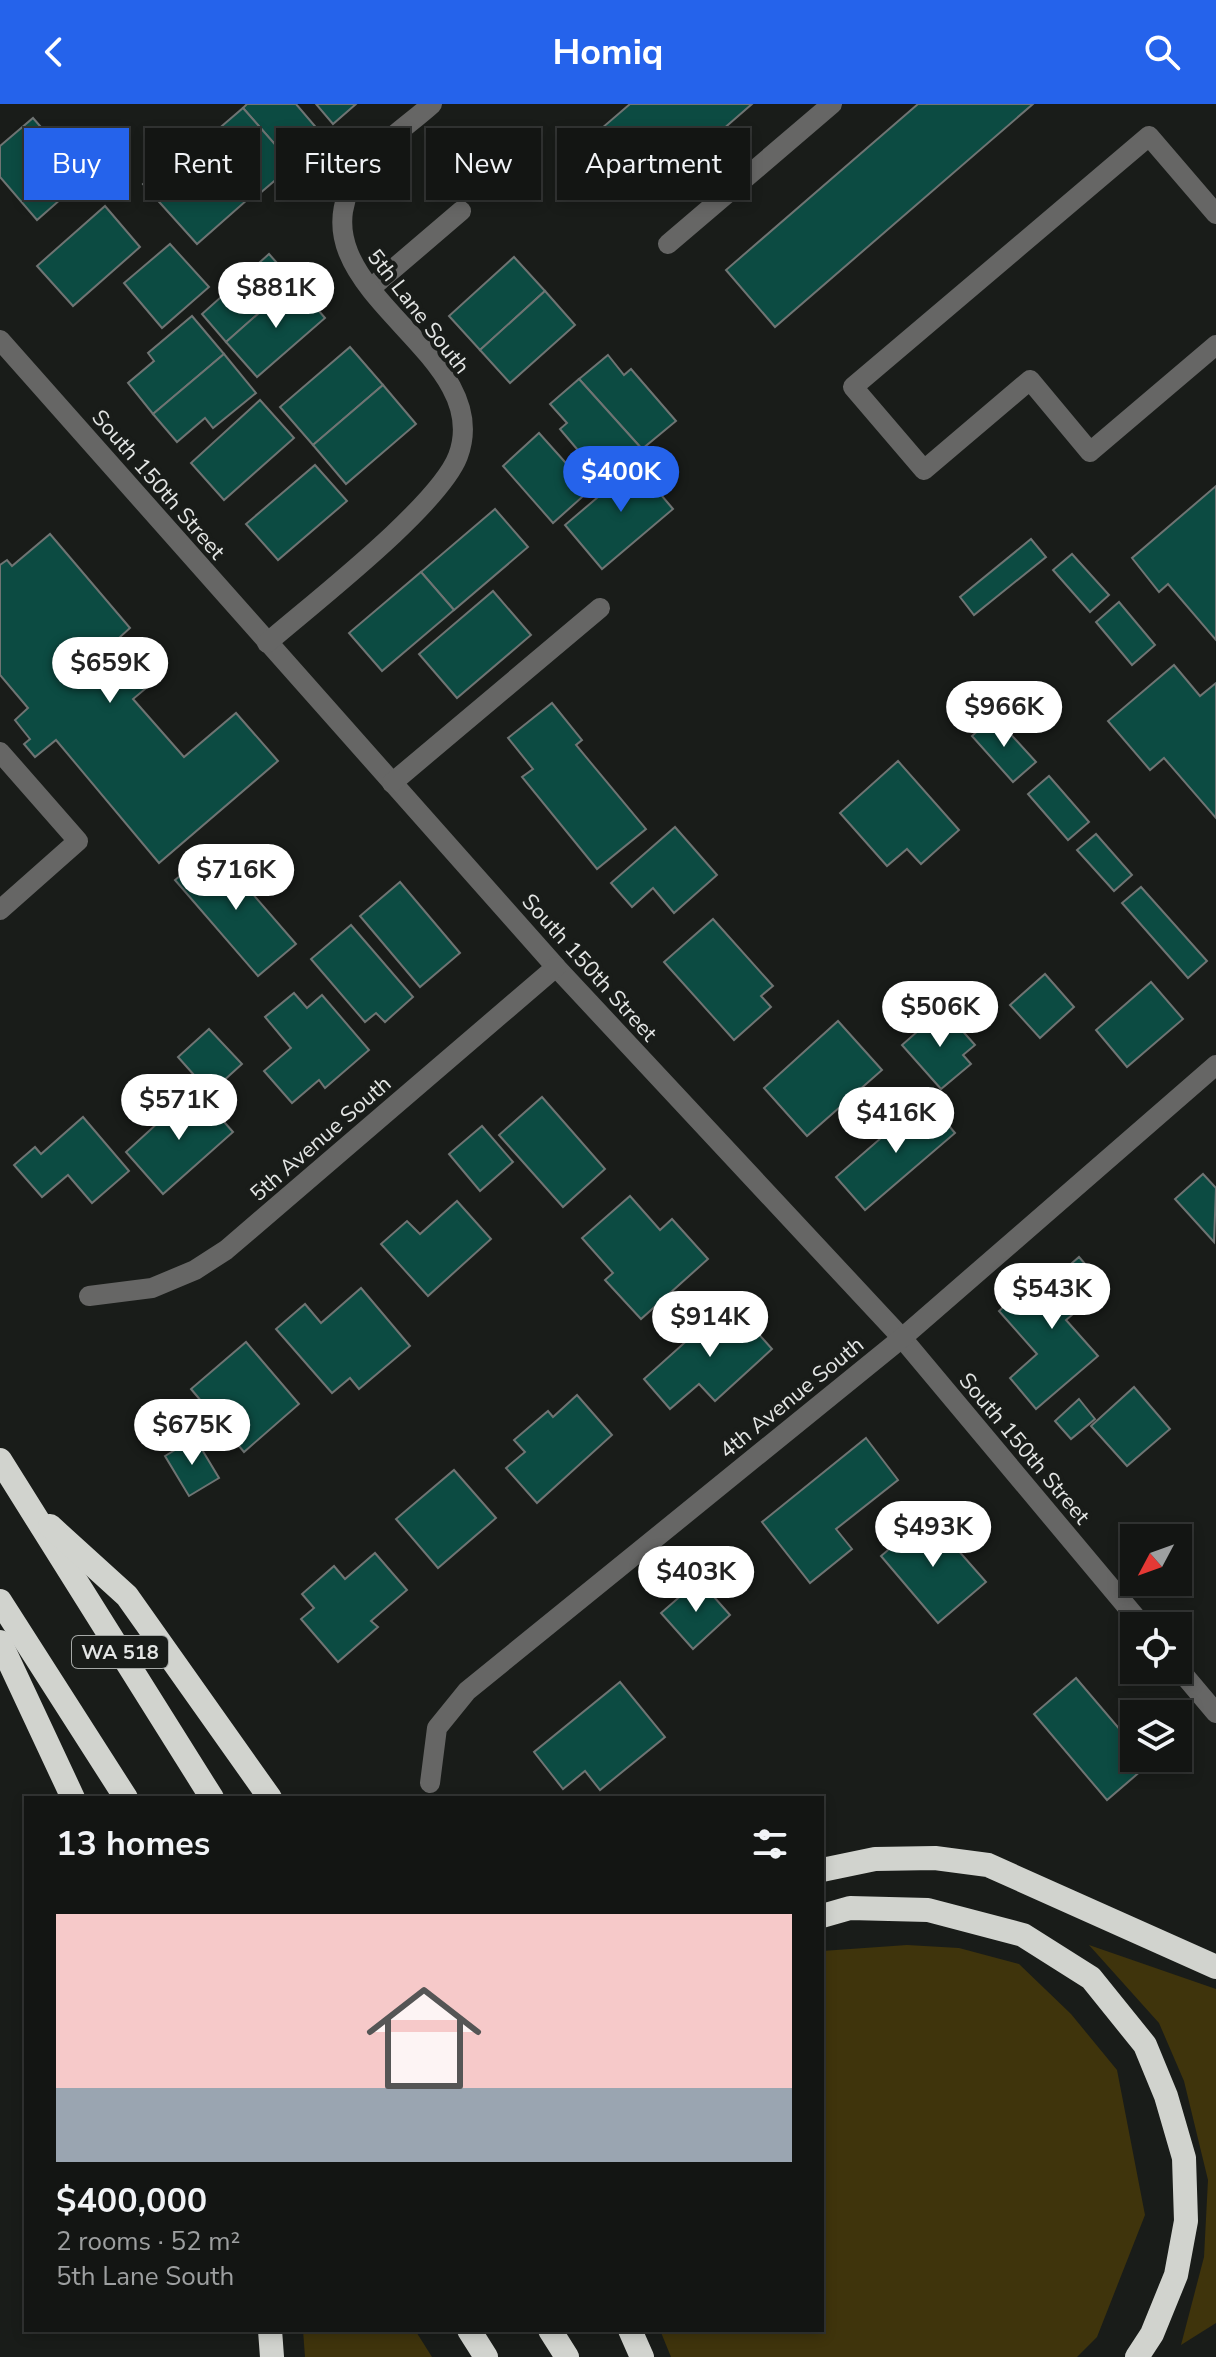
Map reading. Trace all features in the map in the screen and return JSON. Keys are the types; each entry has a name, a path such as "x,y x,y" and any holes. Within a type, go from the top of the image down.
{"highway":[{"name":"WA 518","path":"0,1460 211,1796"},
{"path":"28,1505 127,1596 269,1796"},
{"name":"WA 518","path":"0,1601 125,1796"},
{"path":"0,1642 72,1796"},
{"path":"824,1870 875,1859 935,1858 988,1865 1216,1967"},
{"path":"824,1915 850,1908 928,1910 1023,1935 1091,1978 1145,2045 1166,2096 1184,2158 1186,2221 1176,2275 1152,2334 1137,2357"},
{"path":"270,2332 272,2357"},
{"path":"470,2332 486,2357"},
{"path":"551,2332 567,2357"},
{"path":"631,2332 642,2357"}],"street":[{"name":"5th Lane South","path":"267,643 400,526 444,481 458,456 462,433 455,397 441,372 348,260 343,234 351,187 365,164 432,104"},
{"path":"668,244 832,104"},
{"path":"1216,214 1149,136 853,387 924,470 1030,380 1090,452 1216,345"},
{"path":"371,288 461,211"},
{"name":"South 150th Street","path":"0,340 556,967 902,1338 1131,1612"},
{"path":"392,783 600,608"},
{"path":"0,910 78,841 3,763"},
{"name":"5th Avenue South","path":"89,1296 152,1288 195,1270 226,1250 556,967"},
{"name":"4th Avenue South","path":"430,1783 437,1728 467,1691 902,1338 1216,1065"},
{"path":"1192,1684 1216,1713"}],"shaded area":[{"path":"907,1945 959,1948 1019,1964 1071,2014 1117,2070 1145,2215 1097,2337 1077,2357 671,2357 661,2332 824,2332 824,1951"},
{"path":"1089,1945 1216,1989 1216,2323 1181,2345 1204,2257 1208,2180 1184,2081 1159,2023"},
{"path":"303,2332 416,2332 432,2357 305,2357"}],"building":[{"path":"247,104 296,104 316,128 276,128 276,146 243,108"},
{"path":"316,104 356,104 333,124"},
{"path":"630,104 752,104 724,128 602,128"},
{"path":"918,104 1033,104 775,327 726,270"},
{"path":"243,108 276,146 276,180 260,193 260,128 220,128"},
{"path":"33,118 42,128 24,128 24,200 60,200 37,220 0,177 0,146"},
{"path":"157,200 247,200 197,244"},
{"path":"105,206 140,247 73,306 37,266"},
{"path":"170,244 209,287 162,328 124,283"},
{"path":"269,254 294,282 226,342 202,314"},
{"path":"514,257 545,291 480,350 449,316"},
{"path":"294,282 325,318 257,377 226,342"},
{"path":"545,291 575,325 510,383 480,350"},
{"path":"192,316 224,354 153,414 128,383 154,361 148,353"},
{"path":"350,347 383,385 313,445 280,407"},
{"path":"224,354 256,393 213,428 205,418 177,442 153,414"},
{"path":"608,355 624,375 631,369 676,421 642,449 579,379"},
{"path":"579,379 642,449 604,481 560,429 567,423 550,404"},
{"path":"383,385 416,424 346,484 313,445"},
{"path":"260,400 294,438 224,500 191,463"},
{"path":"539,433 590,490 553,523 503,466"},
{"path":"644,458 665,482 656,489 673,509 602,569 565,525"},
{"path":"315,465 347,501 278,560 246,524"},
{"path":"1216,486 1216,640 1168,584 1159,592 1132,558"},
{"path":"495,509 528,547 454,610 421,572"},
{"path":"50,534 130,628 120,637 157,679 133,699 184,757 236,713 278,761 159,863 56,740 35,757 24,744 30,739 15,720 28,708 0,675 0,565 7,560 12,566"},
{"path":"1031,539 1046,557 974,615 960,597"},
{"path":"1072,554 1109,595 1090,612 1053,570"},
{"path":"421,572 454,610 382,671 349,633"},
{"path":"493,591 531,635 457,698 419,654"},
{"path":"1119,602 1155,645 1132,665 1096,622"},
{"path":"1174,665 1200,696 1216,683 1216,818 1164,758 1150,770 1108,721"},
{"path":"552,703 582,740 576,745 646,829 597,869 522,777 533,769 508,738"},
{"path":"994,716 1036,762 1013,782 972,736"},
{"path":"898,761 959,830 921,864 907,849 887,866 840,813"},
{"path":"1049,776 1089,822 1068,840 1028,794"},
{"path":"675,827 717,875 674,913 653,888 632,907 611,883"},
{"path":"1096,834 1132,875 1114,891 1077,850"},
{"path":"213,848 296,944 258,976 175,880"},
{"path":"400,882 460,953 420,987 360,916"},
{"path":"1141,887 1207,961 1188,978 1122,903"},
{"path":"713,919 773,986 761,996 771,1007 734,1040 664,962"},
{"path":"351,925 413,997 385,1022 376,1013 365,1022 311,959"},
{"path":"1045,974 1074,1007 1040,1038 1010,1005"},
{"path":"1151,982 1183,1019 1127,1067 1096,1030"},
{"path":"294,993 307,1008 322,995 369,1050 325,1088 319,1080 292,1103 264,1071 291,1048 265,1017"},
{"path":"943,1009 975,1045 963,1055 971,1064 941,1089 902,1045"},
{"path":"838,1021 882,1070 807,1136 764,1088"},
{"path":"209,1029 242,1064 210,1093 178,1057"},
{"path":"195,1089 233,1132 163,1194 126,1152"},
{"path":"542,1097 605,1169 563,1207 499,1135"},
{"path":"926,1099 955,1133 865,1210 836,1177"},
{"path":"83,1117 129,1171 92,1203 68,1175 42,1197 14,1165 35,1147 41,1154"},
{"path":"482,1126 513,1162 480,1191 449,1154"},
{"path":"1203,1174 1216,1188 1214,1242 1175,1199"},
{"path":"630,1196 660,1230 672,1219 708,1259 641,1319 605,1280 613,1273 582,1238"},
{"path":"457,1201 491,1239 428,1296 381,1244 407,1221 420,1234"},
{"path":"1079,1257 1105,1287 1066,1320 1098,1356 1036,1409 1010,1378 1037,1354 999,1311 1032,1282 1040,1291"},
{"path":"361,1288 410,1346 359,1389 350,1378 332,1393 276,1329 305,1304 321,1323"},
{"path":"730,1302 772,1349 715,1401 699,1384 670,1409 644,1379"},
{"path":"246,1342 299,1404 244,1452 191,1389"},
{"path":"1134,1387 1170,1429 1127,1466 1091,1426"},
{"path":"577,1395 612,1435 537,1503 506,1468 525,1452 514,1440 548,1411 553,1417"},
{"path":"1079,1399 1095,1419 1071,1439 1055,1421"},
{"path":"195,1438 219,1478 189,1496 165,1456"},
{"path":"866,1438 898,1480 836,1529 852,1549 810,1583 762,1522"},
{"path":"454,1470 496,1518 438,1568 396,1519"},
{"path":"928,1516 986,1582 938,1623 881,1556"},
{"path":"375,1553 407,1590 371,1621 378,1627 338,1662 301,1619 314,1608 302,1594 334,1566 345,1579"},
{"path":"699,1580 730,1615 693,1649 661,1613"},
{"path":"1076,1678 1120,1730 1120,1772 1140,1772 1107,1800 1034,1714"},
{"path":"620,1682 665,1737 600,1790 585,1771 563,1789 534,1752"}]}
